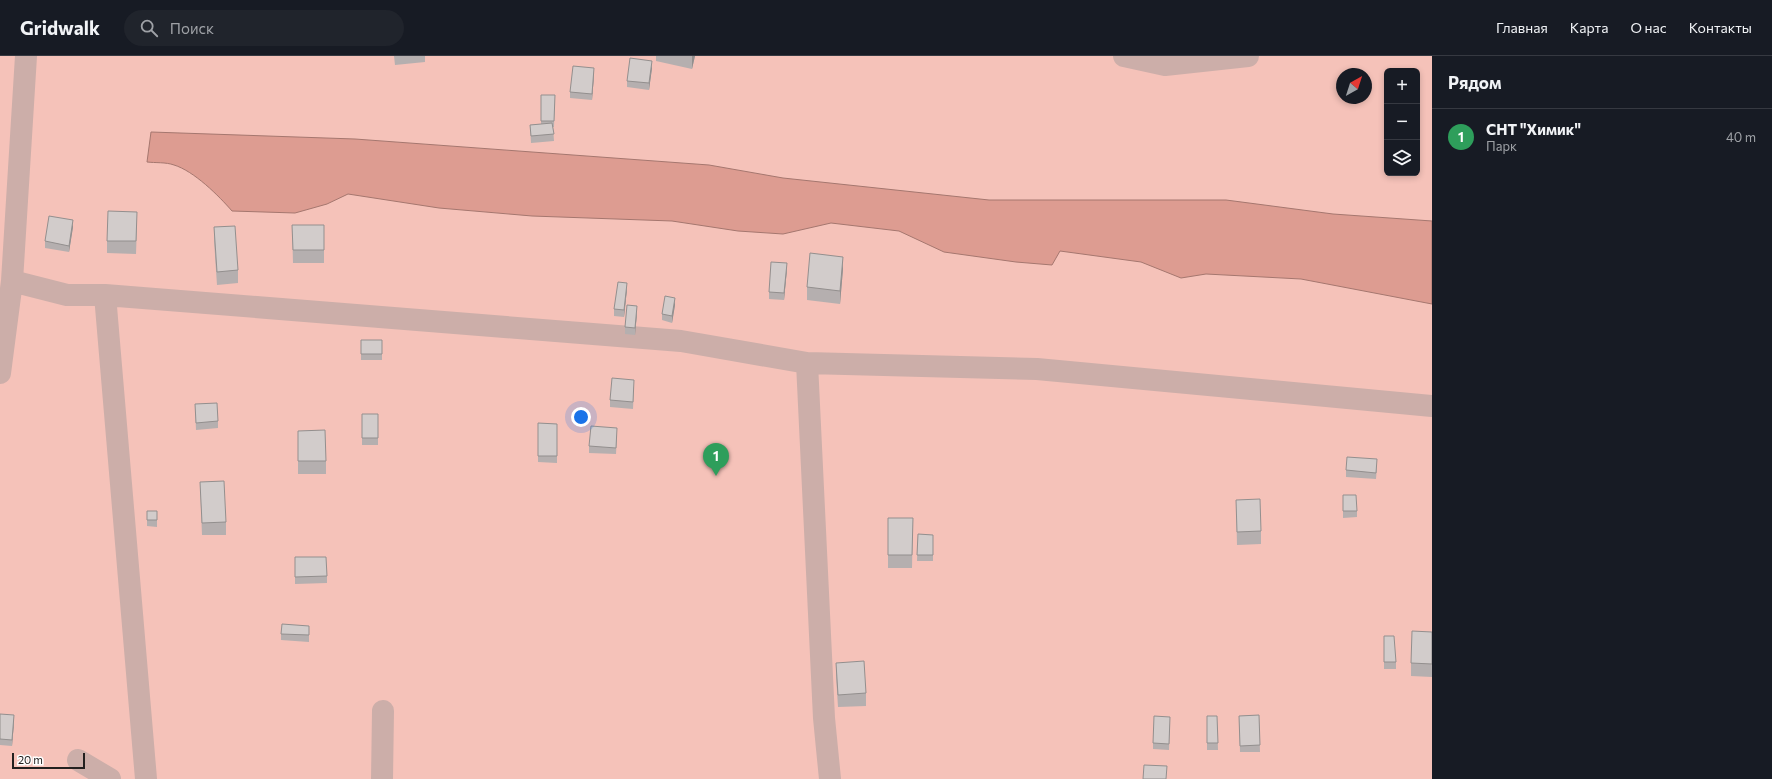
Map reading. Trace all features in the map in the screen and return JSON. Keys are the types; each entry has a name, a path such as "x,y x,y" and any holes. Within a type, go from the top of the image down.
{"street":[{"path":"0,373 12,281 26,56"},
{"path":"1124,56 1165,65 1248,56"},
{"path":"12,281 67,296 105,295 682,341 807,363 1037,369 1432,406"},
{"path":"105,295 146,779"},
{"path":"807,363 824,718 830,779"},
{"path":"382,779 383,711"},
{"path":"78,760 110,779"}],"shaded area":[{"path":"0,56 1432,56 1432,779 0,779"},
{"path":"151,132 355,139 709,165 783,178 989,200 1226,200 1333,214 1432,221 1432,304 1301,279 1206,274 1181,278 1141,262 1060,251 1052,265 1016,262 944,252 899,231 831,223 783,234 738,231 672,221 532,216 439,208 348,194 327,204 295,213 232,211 198,178 182,168 171,164 147,162"}],"building":[{"path":"630,58 652,61 649,83 627,81"},
{"path":"573,66 594,68 592,94 570,92"},
{"path":"541,95 555,95 554,121 541,121"},
{"path":"552,123 554,134 531,136 530,125"},
{"path":"108,211 137,212 136,241 107,241"},
{"path":"49,216 73,220 69,246 45,241"},
{"path":"292,225 324,225 324,250 293,250"},
{"path":"235,226 238,270 217,272 214,227"},
{"path":"810,253 843,257 840,291 807,287"},
{"path":"771,262 787,263 784,293 769,292"},
{"path":"618,282 627,283 624,310 614,309"},
{"path":"665,296 675,298 672,316 662,314"},
{"path":"627,305 637,306 635,328 625,327"},
{"path":"361,340 382,340 382,354 361,354"},
{"path":"612,378 634,380 633,402 610,400"},
{"path":"217,403 218,421 196,423 195,404"},
{"path":"362,414 378,414 378,438 362,438"},
{"path":"538,423 557,424 557,456 538,456"},
{"path":"591,426 617,428 616,448 589,446"},
{"path":"325,430 326,461 298,461 298,431"},
{"path":"1347,457 1377,459 1376,473 1346,470"},
{"path":"224,481 226,522 202,523 200,482"},
{"path":"1343,495 1356,495 1357,511 1343,511"},
{"path":"1260,499 1261,531 1237,532 1236,500"},
{"path":"147,511 157,511 157,520 147,520"},
{"path":"888,518 913,518 912,555 888,555"},
{"path":"918,534 933,535 933,555 917,555"},
{"path":"295,557 326,557 327,576 295,577"},
{"path":"282,624 309,626 309,635 281,634"},
{"path":"1412,631 1432,632 1432,664 1411,663"},
{"path":"1384,636 1394,636 1396,662 1384,662"},
{"path":"864,661 866,693 838,695 836,663"},
{"path":"0,714 14,715 12,740 0,739"},
{"path":"1259,715 1260,745 1240,746 1239,716"},
{"path":"1154,716 1170,717 1169,744 1153,743"},
{"path":"1207,716 1217,716 1218,743 1207,743"},
{"path":"1144,765 1167,766 1166,779 1143,779"}],"place":[{"name":"СНТ \"Химик\"","path":"716,476"}]}
